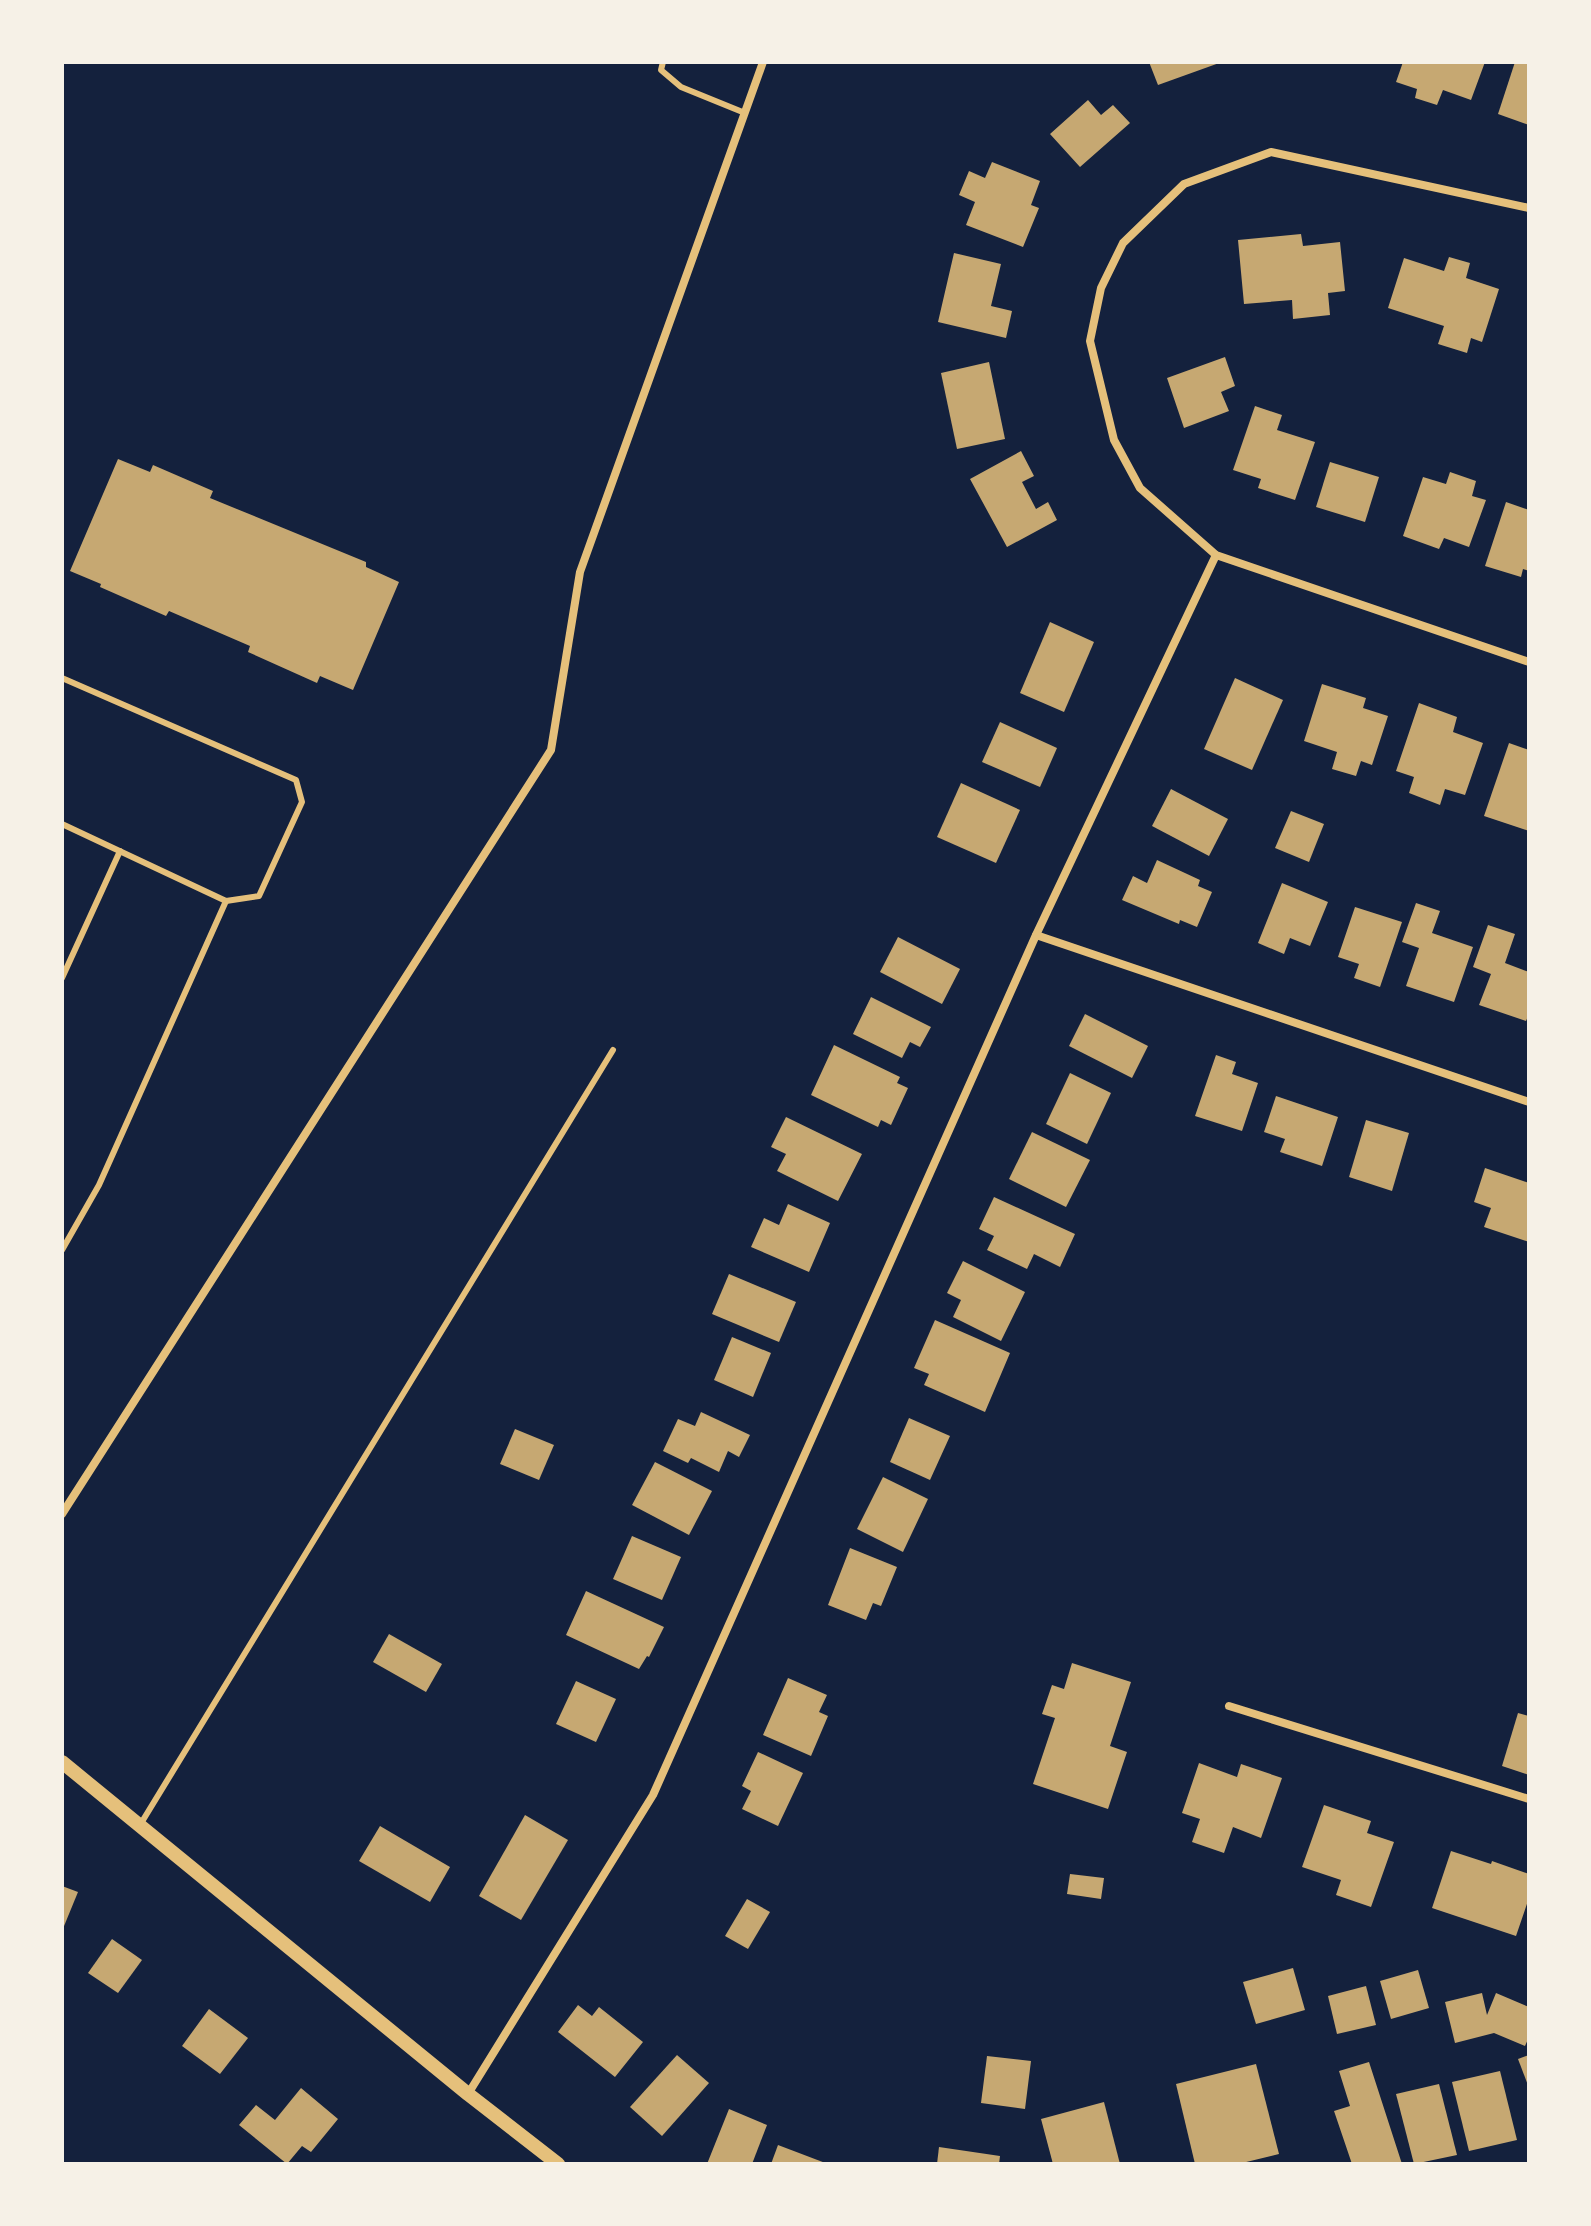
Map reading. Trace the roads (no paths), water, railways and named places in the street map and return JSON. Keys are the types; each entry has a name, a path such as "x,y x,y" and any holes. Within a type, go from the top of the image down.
{"street":[{"path":"62,1514 551,750 580,572 763,62"},
{"path":"1529,208 1271,152 1184,184 1123,243 1101,288 1090,341 1114,440 1140,488 1216,555 1529,662"},
{"path":"468,2094 653,1795 1036,935 1216,555"},
{"path":"1036,935 1529,1102"},
{"path":"1229,1706 1529,1799"},
{"path":"62,1762 558,2164"}],"lane":[{"path":"663,62 661,70 681,87 745,113"},
{"path":"62,678 296,780 302,802 259,896 226,901 62,824"},
{"path":"62,978 120,851"},
{"path":"62,1250 99,1185 226,901"},
{"path":"140,1825 613,1050"}]}
